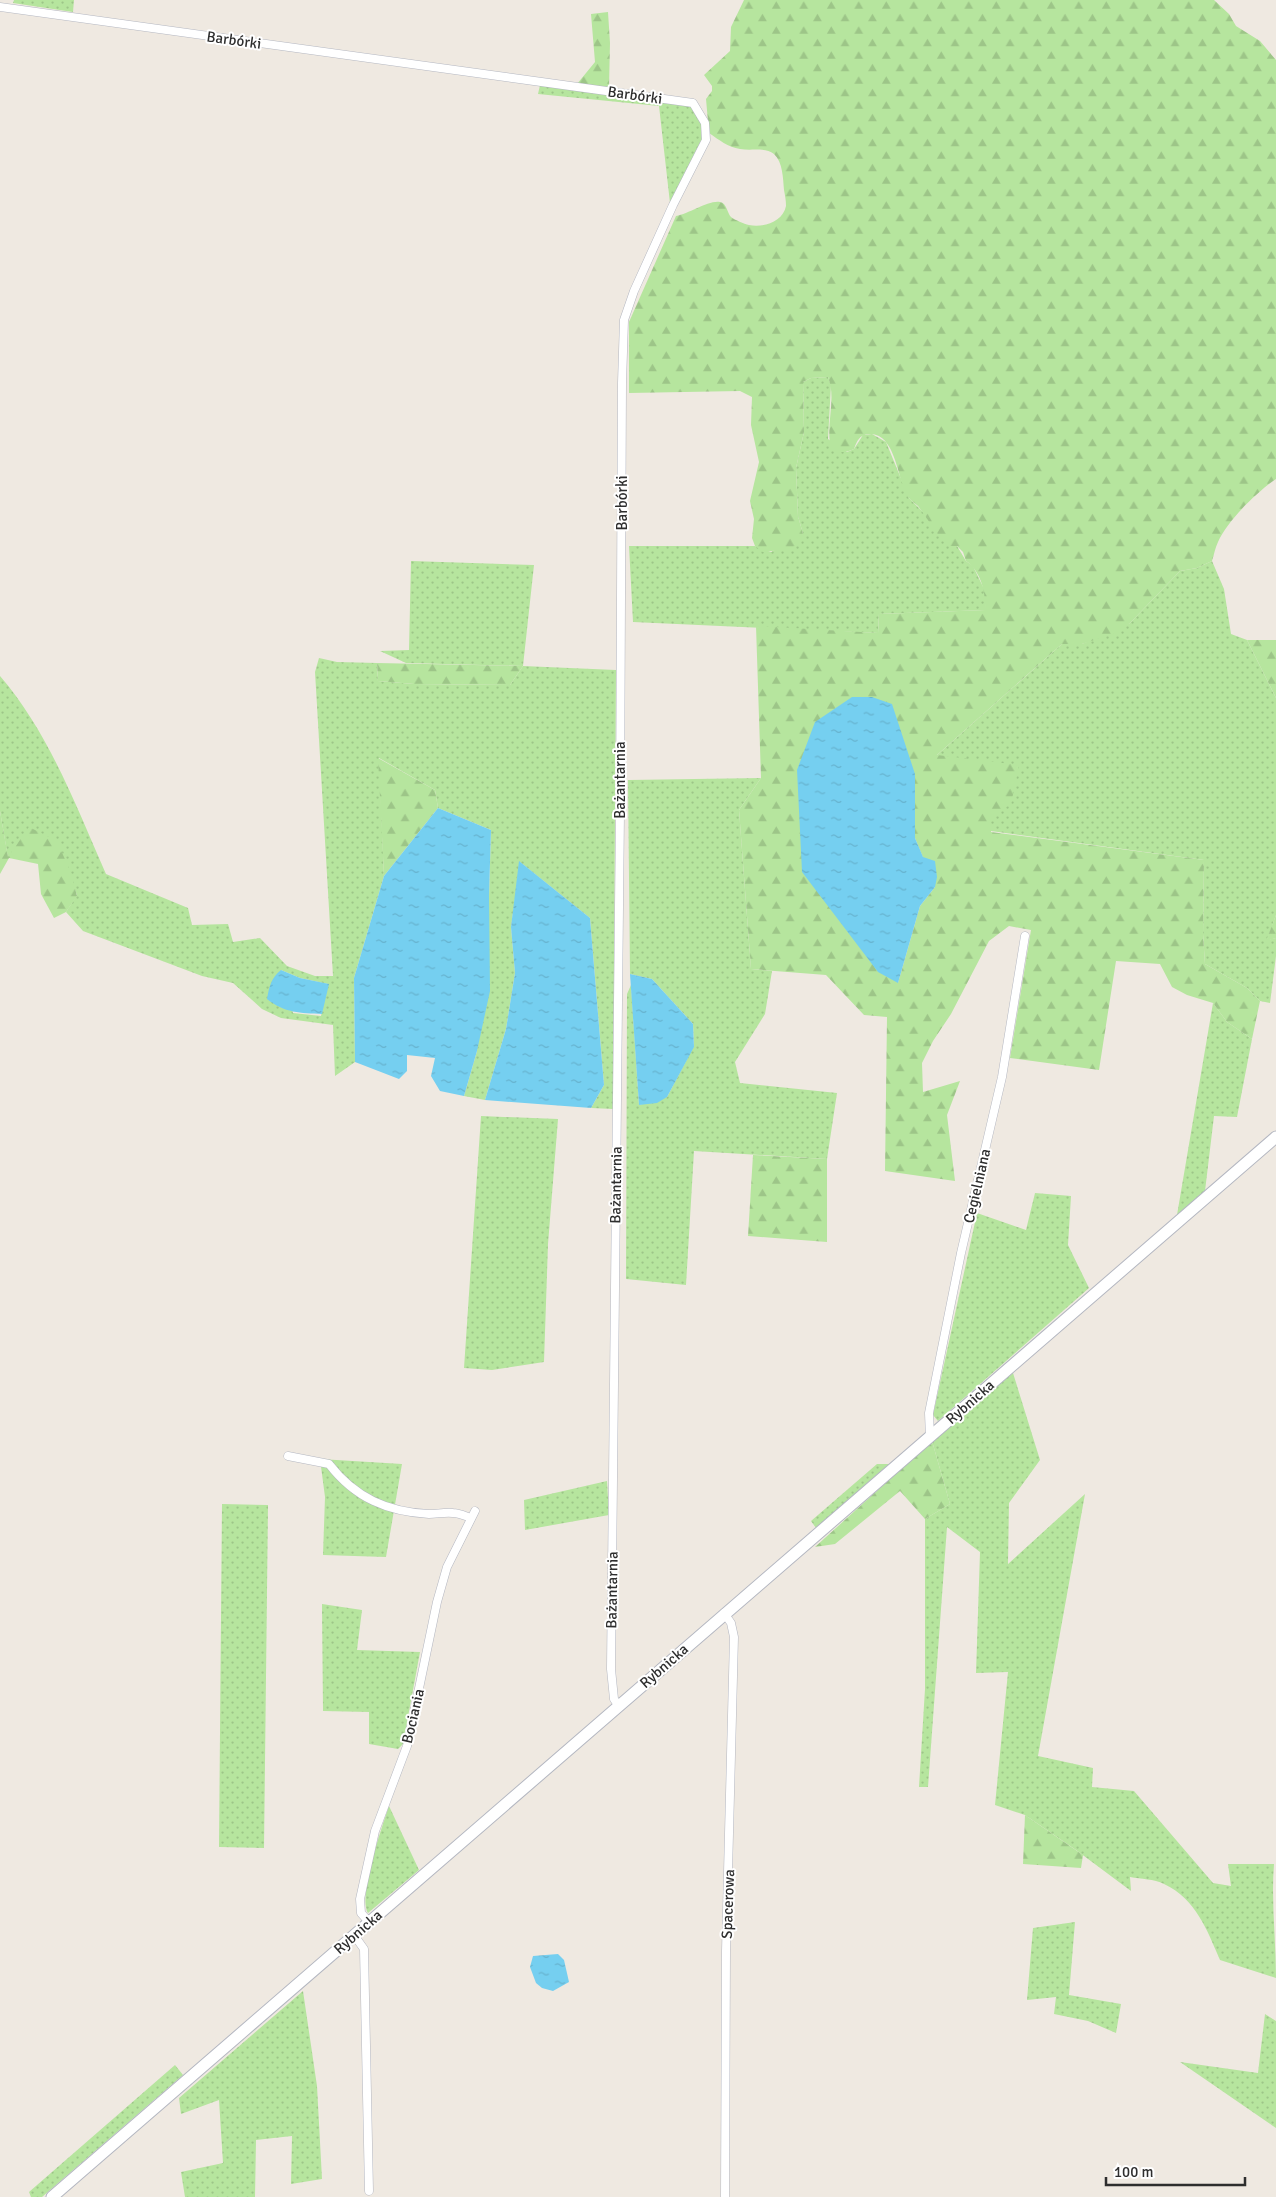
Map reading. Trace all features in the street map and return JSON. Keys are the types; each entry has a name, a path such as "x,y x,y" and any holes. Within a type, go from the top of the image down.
{"main road":[{"name":"Rybnicka","path":"52,2197 724,1613 1276,1137"}],"street":[{"name":"Barbórki","path":"0,7 694,103 704,123 706,140 673,205 634,291 624,320 619,664"},
{"name":"Bażantarnia","path":"618,1705 614,1699 611,1669 620,832 619,664"},
{"name":"Cegielniana","path":"930,1437 929,1413 961,1253 1002,1077 1024,936"},
{"name":"Bociania","path":"288,1456 329,1464 339,1478 360,1495 402,1511 431,1514 454,1512 473,1514 447,1567 437,1602 407,1746 375,1831 360,1900 361,1913 369,1922"},
{"name":"Spacerowa","path":"724,1613 731,1623 734,1636 726,1951 725,2197"},
{"path":"354,1935 364,1950 369,2192"}],"green space":[{"path":"14,0 74,0 73,12 13,3"},
{"path":"744,0 1214,0 1229,14 1236,26 1260,41 1276,60 1276,479 1260,491 1235,516 1222,534 1212,561 1197,568 1180,571 1130,623 1116,633 1082,644 1062,644 937,755 1019,765 1011,804 991,816 991,832 1204,860 1203,934 1205,964 1247,988 1260,1001 1252,1039 1227,1022 1213,1003 1187,995 1172,987 1160,964 1116,961 1099,1070 1010,1058 1031,930 1009,926 989,941 951,1014 933,1041 922,1063 923,1092 960,1081 947,1115 955,1181 885,1171 887,1017 864,1015 826,975 751,969 739,810 761,778 756,626 878,633 879,614 985,610 985,597 979,576 966,561 963,552 957,546 948,546 918,506 909,498 891,450 885,441 878,436 869,434 857,441 854,449 839,452 831,448 829,430 831,394 828,377 811,378 803,382 804,432 796,468 798,516 803,534 801,543 789,549 763,552 755,546 752,538 754,519 750,501 759,462 751,425 752,397 740,391 629,393 629,322 676,216 710,203 720,202 726,206 733,218 740,222 760,226 777,220 784,212 786,206 782,171 779,161 774,154 762,150 736,148 709,133 706,99 712,91 712,86 704,75 730,51 731,27","holes":["915,774 915,838 935,887 920,906 898,983"]},
{"path":"608,12 610,43 609,88 577,84 595,62 591,14"},
{"path":"540,85 691,106 701,124 702,143 670,203 659,106 538,94"},
{"path":"828,377 831,385 828,439 847,452 854,449 863,435 872,434 886,442 909,498 957,546 966,561 973,566 985,591 986,610 879,614 878,633 633,622 629,546 755,546 771,552 803,534 798,516 796,468 804,432 803,382 811,378"},
{"path":"411,561 534,565 523,666 406,663 380,651 409,650"},
{"path":"1212,561 1224,589 1231,634 1247,640 1276,698 1276,915 1267,940 1276,938 1276,956 1270,1003 1260,1001 1247,988 1205,964 1203,934 1204,860 991,831 991,816 936,756 1062,644 1082,644 1130,623 1180,571 1197,568"},
{"path":"1247,640 1276,640 1276,698"},
{"path":"319,658 337,662 377,663 378,681 414,684 510,685 523,666 616,670 613,1109 591,1108 604,1085 590,918 520,862 511,927 515,973 506,1029 485,1100 464,1096 477,1051 489,896 491,830 438,808 435,790 379,758 384,876 354,978 355,1062 335,1076 333,1025 281,1018 262,1009 233,983 202,976 83,931 66,912 77,895 56,841 8,858 0,811 0,676 33,721 47,746 72,796 106,874 188,908 192,925 228,924 233,942 260,938 287,966 315,976 333,976 315,672","holes":["281,970 300,978 328,984 321,1016 293,1013"]},
{"path":"377,663 523,666 510,685 414,684 378,681"},
{"path":"378,758 435,790 438,808 384,876"},
{"path":"761,778 739,810 751,969 772,971 765,1014 735,1062 740,1083 837,1093 827,1159 694,1151 686,1285 626,1279 627,994 631,985 639,1105 667,1097 694,1046 693,1024 652,979 630,974 628,780"},
{"path":"0,811 8,857 29,827 57,841 71,873 77,896 66,912 54,918 41,894 38,864 9,858 0,874"},
{"path":"1276,915 1276,938 1266,941"},
{"path":"1213,1003 1227,1022 1252,1039 1237,1117 1214,1116 1205,1191 1177,1215"},
{"path":"481,1116 558,1119 548,1244 544,1362 492,1370 464,1368"},
{"path":"753,1155 827,1159 827,1242 748,1236"},
{"path":"1035,1193 1071,1196 1068,1245 1089,1288 938,1421 933,1415 977,1213 1026,1230"},
{"path":"1013,1373 1040,1460 1009,1503 1008,1564 1085,1494 1038,1756 1093,1768 1092,1787 1134,1791 1213,1883 1231,1886 1228,1864 1274,1864 1276,1978 1220,1960 1199,1916 1175,1890 1156,1881 1130,1877 1131,1891 1025,1815 995,1805 1008,1672 976,1673 980,1552 947,1527 928,1787 919,1787 925,1689 925,1519 950,1504 932,1441"},
{"path":"932,1441 950,1504 925,1519 900,1491 835,1544 815,1547"},
{"path":"320,1459 402,1464 386,1557 323,1555 325,1497"},
{"path":"877,1464 889,1464 816,1528 811,1521"},
{"path":"607,1481 609,1515 525,1530 524,1500"},
{"path":"222,1504 268,1505 264,1848 219,1847"},
{"path":"322,1604 362,1610 357,1650 420,1652 403,1744 398,1749 369,1744 369,1712 323,1711"},
{"path":"389,1806 419,1870 368,1913 366,1892 368,1877"},
{"path":"1025,1815 1083,1855 1081,1868 1023,1864"},
{"path":"1075,1922 1069,1995 1121,2004 1116,2033 1088,2021 1054,2014 1056,1997 1027,2000 1033,1928"},
{"path":"303,1991 317,2086 322,2179 291,2184 292,2136 256,2140 255,2197 185,2197 181,2172 223,2163 219,2100 181,2114 179,2098"},
{"path":"1265,2014 1276,2021 1276,2128 1180,2062 1258,2073"},
{"path":"175,2065 183,2075 42,2197 31,2197 29,2192"}],"water":[{"path":"852,697 872,697 892,704 915,774 915,838 923,857 935,861 937,877 935,887 920,906 898,983 878,972 802,872 797,770 815,722"},
{"path":"438,808 491,830 489,896 490,991 477,1051 464,1096 440,1091 431,1076 435,1058 407,1055 407,1071 399,1079 355,1062 354,978 384,876"},
{"path":"519,861 590,918 604,1085 591,1108 485,1100 506,1029 515,973 511,927"},
{"path":"281,970 300,978 329,984 322,1014 286,1010 267,999 271,983"},
{"path":"630,974 652,979 693,1024 694,1047 667,1097 657,1103 639,1105"},
{"path":"558,1954 564,1960 569,1982 553,1991 542,1988 536,1983 530,1967 533,1956"}]}
